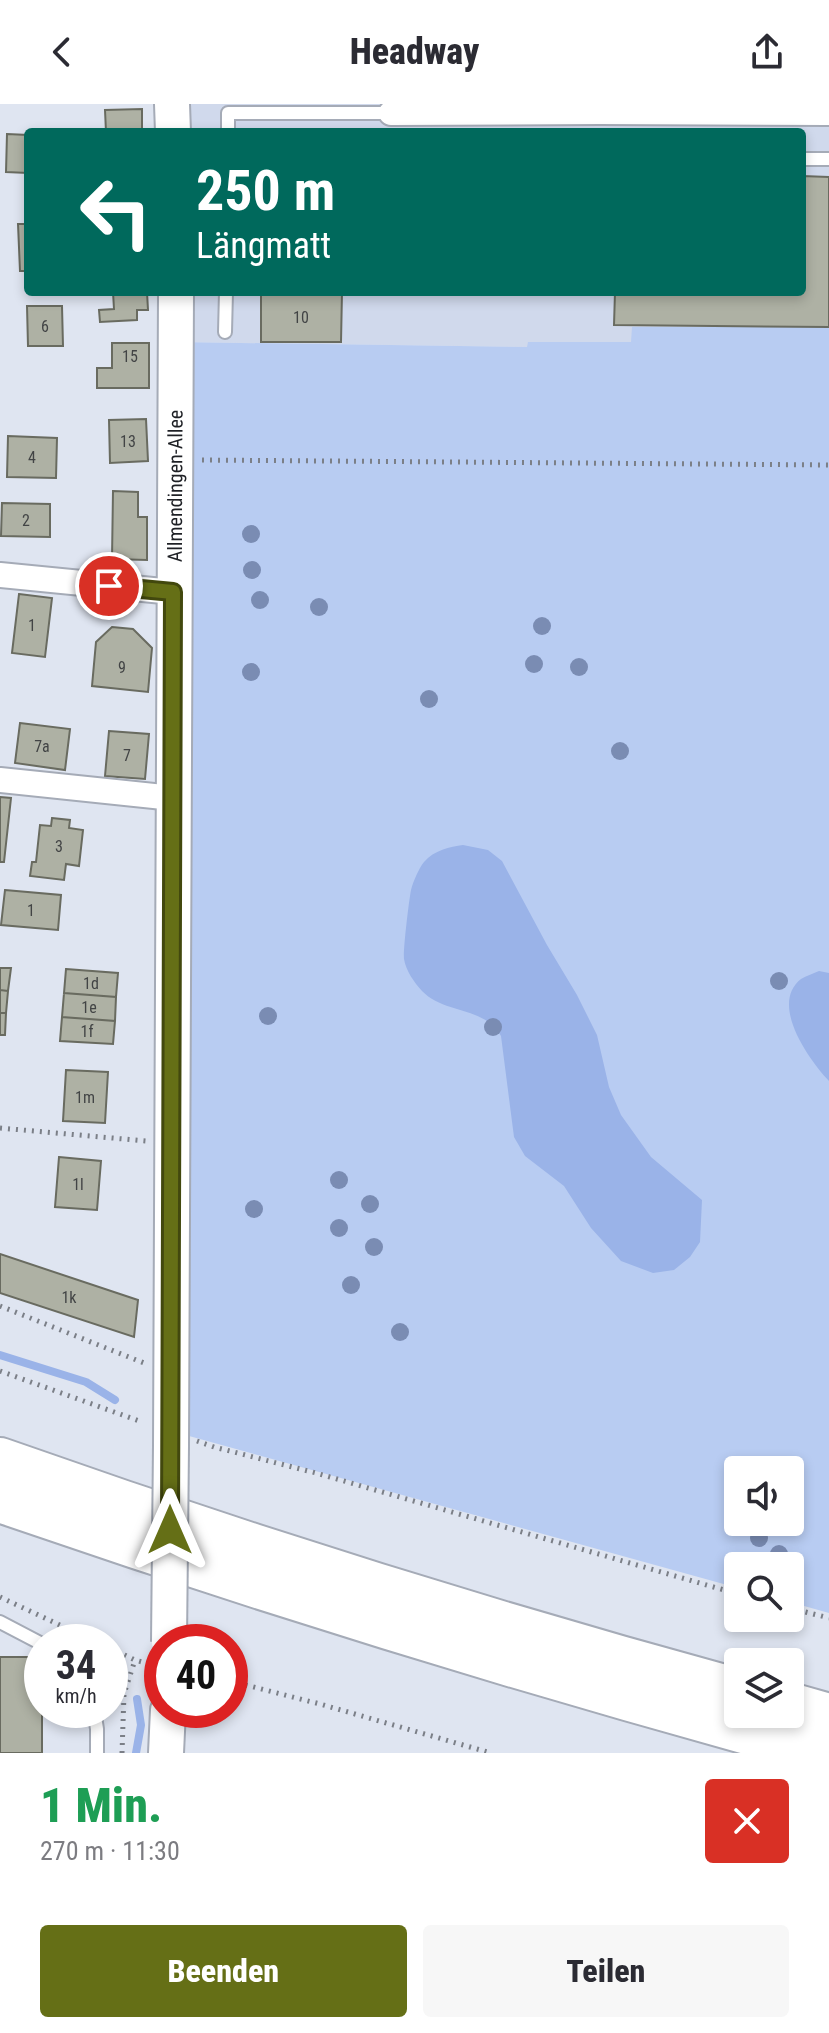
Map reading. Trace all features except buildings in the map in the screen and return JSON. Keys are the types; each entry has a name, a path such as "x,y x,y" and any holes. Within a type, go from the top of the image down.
{"highway":[{"path":"0,1460 375,1585 724,1687"},
{"path":"0,1500 376,1625 824,1753"},
{"path":"804,1709 829,1716"}],"street":[{"path":"172,104 173,128"},
{"path":"402,116 761,108 829,113"},
{"name":"Allmendingen-Allee","path":"169,1624 176,296"},
{"path":"0,575 173,592"},
{"path":"0,780 173,798"},
{"path":"166,1753 167,1728"}],"lane":[{"path":"228,128 228,113 402,116"},
{"path":"806,159 829,159"},
{"path":"225,332 226,296"},
{"path":"0,1622 24,1635"},
{"path":"97,1728 97,1753"}],"path":[{"path":"175,460 829,465"},
{"path":"0,1128 172,1143"},
{"path":"0,1306 171,1373"},
{"path":"0,1371 171,1438 316,1473 724,1590"},
{"path":"0,1597 58,1624"},
{"path":"804,1612 829,1618"},
{"path":"128,1657 144,1663"},
{"path":"122,1753 124,1694 135,1660"},
{"path":"248,1686 491,1753"}],"shaded area":[{"path":"172,104 829,104 829,327 632,327 632,342 528,342 528,347 177,342 176,296 806,296 806,128 173,128"},
{"path":"632,327 829,327 829,1613 804,1606 804,1552 724,1552 724,1584 171,1431 177,342 527,347 528,342 631,342"},
{"path":"463,845 488,850 502,861 597,1035 609,1087 621,1115 651,1157 702,1200 700,1242 690,1257 674,1270 653,1273 621,1261 591,1228 564,1186 525,1156 514,1137 501,1036 485,1020 431,998 408,972 404,946 415,879 432,855"},
{"path":"819,971 829,973 829,1081 803,1046 791,1017 789,1003 792,990 801,979"}],"waterway":[{"path":"0,1355 86,1382 115,1400"},
{"path":"136,1753 141,1725 137,1699"}],"route":[{"path":"109,586 173,592 170,1530"}]}
